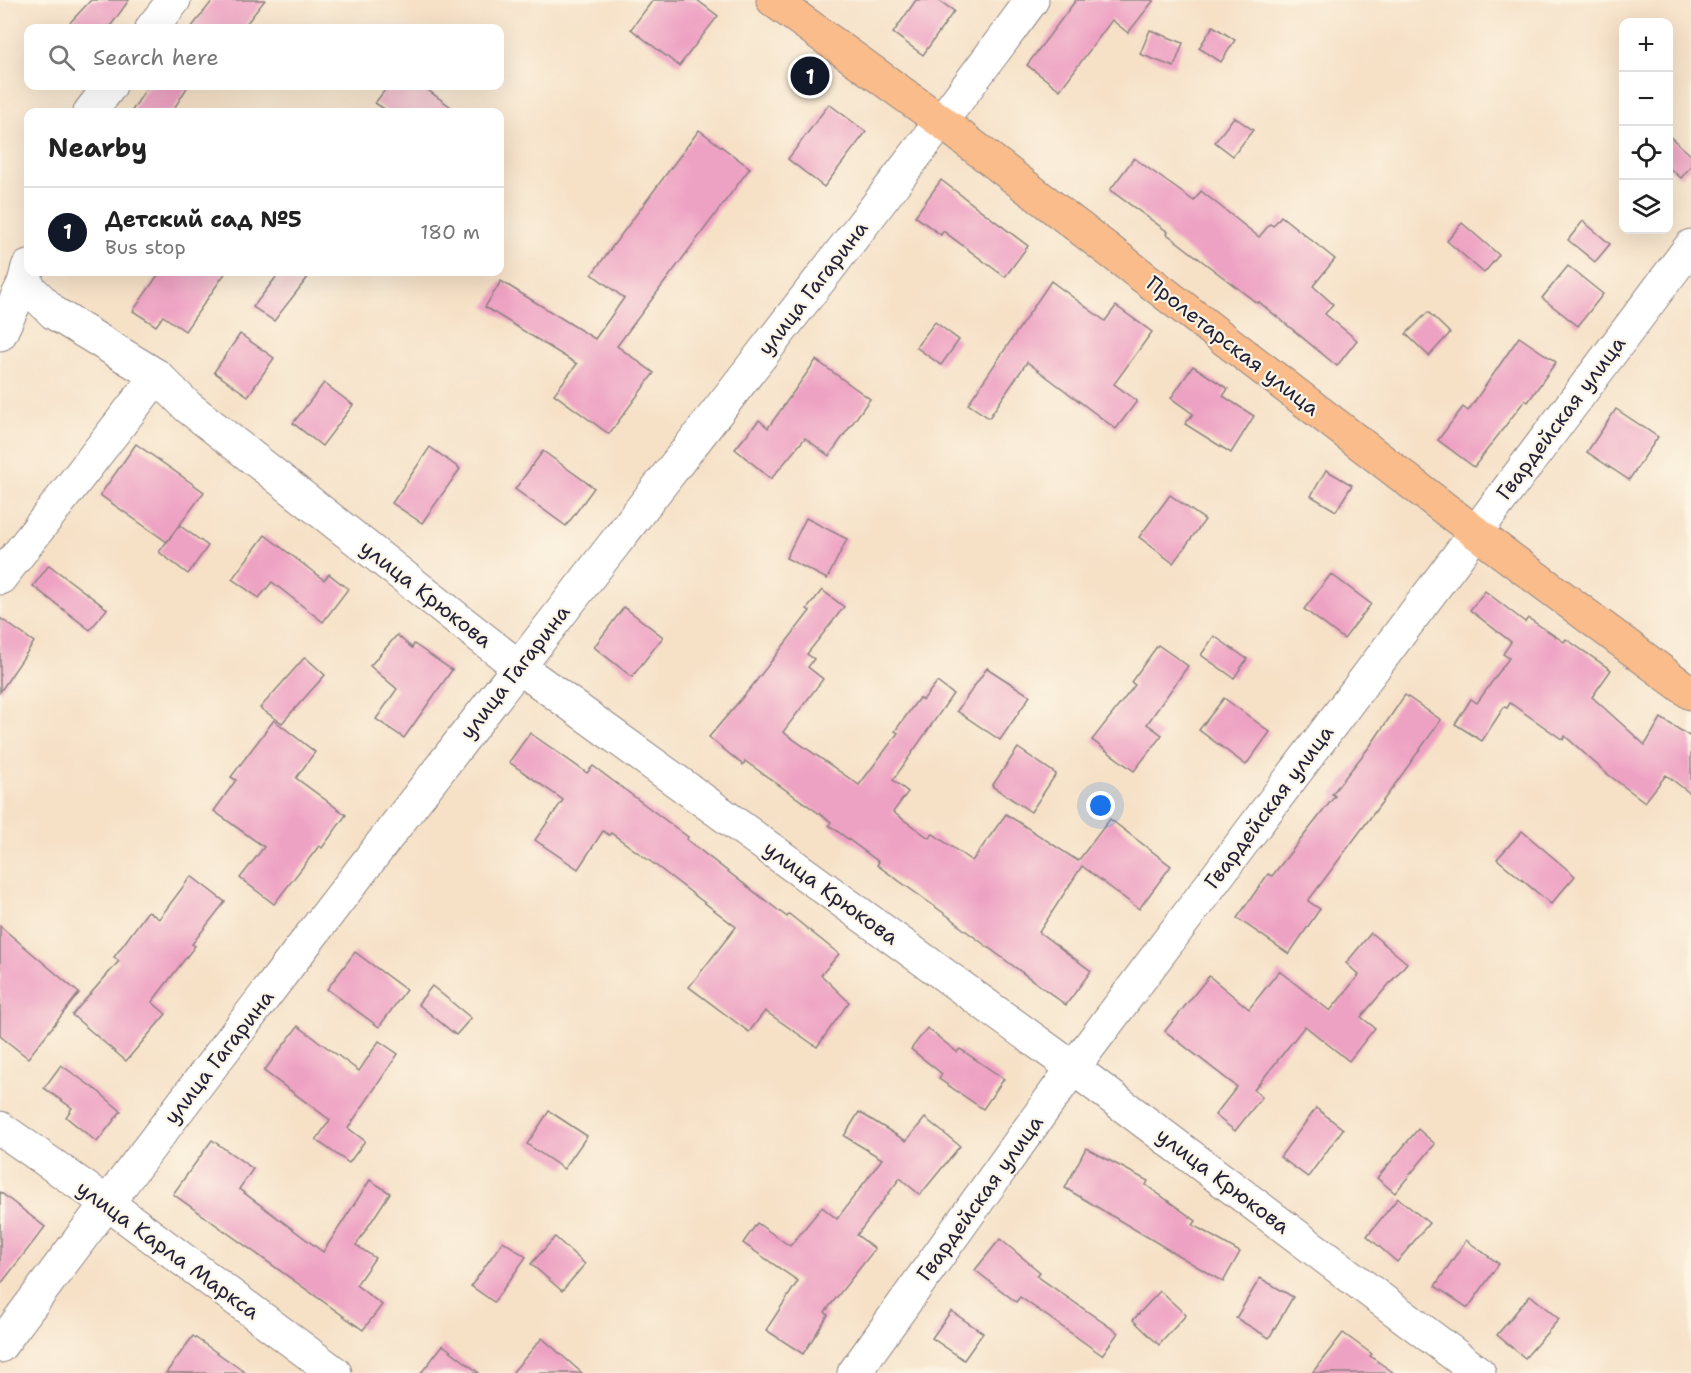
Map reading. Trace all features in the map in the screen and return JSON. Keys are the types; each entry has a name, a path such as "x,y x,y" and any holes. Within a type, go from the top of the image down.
{"main road":[{"name":"Пролетарская улица","path":"773,0 942,122 1475,532 1691,693"}],"street":[{"path":"155,24 174,0"},
{"name":"улица Гагарина","path":"0,1346 107,1203 519,667 942,122 1032,0"},
{"path":"93,108 107,90"},
{"name":"Гвардейская улица","path":"854,1373 1073,1068 1691,246"},
{"path":"0,334 26,276"},
{"name":"улица Крюкова","path":"27,276 54,313 157,376 188,407 519,667 1073,1068 1479,1373"},
{"path":"0,578 157,376"},
{"name":"улица Карла Маркса","path":"0,1128 107,1203 335,1373"}],"building":[{"path":"91,0 129,0 112,24 69,24"},
{"path":"213,0 265,0 246,24 194,24"},
{"path":"653,0 697,0 718,16 679,66 631,29"},
{"path":"916,0 938,0 954,11 923,55 893,33"},
{"path":"1076,0 1154,0 1128,33 1112,20 1060,90 1027,65"},
{"path":"1213,26 1235,40 1221,62 1199,48"},
{"path":"1150,30 1183,43 1174,67 1140,54"},
{"path":"145,90 186,90 174,108 134,108"},
{"path":"385,90 428,90 452,108 383,108 375,103"},
{"path":"829,104 866,132 824,187 788,159"},
{"path":"1234,117 1253,130 1233,156 1215,142"},
{"path":"699,130 750,168 617,346 654,373 609,434 554,394 577,364 485,307 501,281 595,339 624,298 592,274"},
{"path":"1673,139 1691,155 1691,166 1681,178 1673,171"},
{"path":"1134,158 1194,201 1201,191 1259,237 1270,224 1273,226 1281,216 1335,259 1313,286 1333,304 1325,314 1357,340 1337,366 1259,302 1257,303 1167,234 1168,232 1110,190"},
{"path":"941,180 1028,246 1005,277 943,231 941,235 915,216"},
{"path":"1583,221 1610,244 1595,262 1568,240"},
{"path":"1462,223 1499,255 1484,273 1447,241"},
{"path":"1568,266 1603,294 1578,326 1542,298"},
{"path":"157,276 223,276 185,331 163,316 156,326 133,311"},
{"path":"277,276 309,276 274,321 253,307"},
{"path":"1051,281 1105,321 1116,306 1152,332 1114,384 1137,401 1116,429 1027,362 989,418 968,404"},
{"path":"1428,312 1450,333 1429,356 1406,334"},
{"path":"935,322 959,340 941,365 916,347"},
{"path":"240,334 274,358 248,396 214,372"},
{"path":"1519,337 1556,362 1528,402 1525,400 1474,467 1438,440 1463,407 1468,411"},
{"path":"816,360 870,399 829,456 805,438 771,479 735,449 759,420 768,428"},
{"path":"1193,366 1228,389 1223,396 1254,416 1231,453 1185,424 1193,414 1171,398"},
{"path":"324,383 353,405 322,446 293,423"},
{"path":"1616,409 1658,437 1629,480 1587,452"},
{"path":"136,444 204,492 167,542 100,495"},
{"path":"430,447 460,469 422,523 392,503"},
{"path":"543,451 594,488 566,526 515,489"},
{"path":"1326,470 1352,485 1336,511 1311,496"},
{"path":"1170,495 1205,520 1173,563 1139,537"},
{"path":"806,518 847,539 827,579 786,558"},
{"path":"179,525 208,546 188,574 159,552"},
{"path":"265,535 324,580 329,574 348,589 323,622 272,582 259,598 232,579"},
{"path":"49,565 107,609 90,630 33,586"},
{"path":"1331,574 1371,604 1344,639 1304,609"},
{"path":"822,590 844,607 807,654 814,659 808,667 823,679 783,732 859,785 898,733 895,731 919,698 923,700 937,682 953,694 893,780 908,792 893,812 929,838 933,834 972,861 1006,814 1078,861 1110,819 1171,866 1139,909 1082,866 1039,932 1091,971 1066,1005 877,865 879,862 829,825 831,822 745,761 743,765 709,737 753,685 810,611 807,609"},
{"path":"1485,591 1525,622 1528,618 1564,642 1566,639 1611,670 1592,697 1645,745 1661,718 1691,737 1691,794 1666,775 1645,802 1606,773 1565,736 1563,740 1510,703 1507,708 1504,707 1482,741 1455,724 1471,699 1477,703 1509,658 1503,654 1511,642 1470,610"},
{"path":"624,607 663,637 632,677 594,647"},
{"path":"0,618 34,642 0,692"},
{"path":"397,635 412,648 414,644 452,670 404,738 376,719 397,689 370,666"},
{"path":"1214,636 1247,659 1234,678 1201,655"},
{"path":"1158,645 1188,666 1147,724 1162,735 1134,771 1092,740 1135,685 1131,682"},
{"path":"305,657 325,675 282,723 260,708"},
{"path":"987,668 1030,696 1000,740 957,711"},
{"path":"1405,695 1441,720 1308,901 1320,909 1289,954 1237,918 1268,874 1272,876 1335,796 1332,794 1370,746"},
{"path":"1224,698 1270,732 1246,765 1199,730"},
{"path":"274,720 315,752 296,778 346,815 322,848 319,846 274,904 240,878 264,847 214,811 236,780 231,777"},
{"path":"530,733 587,773 593,766 688,837 687,840 787,917 789,914 839,954 821,975 849,1002 817,1047 765,1011 749,1032 689,987 736,927 658,867 611,833 609,835 603,831 578,869 535,840 563,800 509,762"},
{"path":"1018,748 1056,774 1031,812 992,786"},
{"path":"1522,831 1575,876 1551,904 1497,859"},
{"path":"191,876 225,902 192,944 195,946 152,1002 166,1014 126,1061 72,1015 119,961 114,957 148,911 159,919"},
{"path":"0,926 79,993 28,1058 0,1036"},
{"path":"1371,933 1407,963 1361,1017 1375,1028 1349,1061 1305,1026 1254,1090 1262,1097 1235,1131 1215,1115 1237,1087 1165,1031 1209,976 1249,1009 1279,971 1330,1011 1359,975 1346,963"},
{"path":"355,952 406,990 379,1027 327,989"},
{"path":"432,986 471,1018 456,1035 418,1004"},
{"path":"298,1026 359,1071 379,1041 398,1054 348,1128 365,1141 349,1163 316,1140 330,1120 264,1071"},
{"path":"927,1028 957,1052 960,1049 1004,1079 983,1109 939,1079 942,1074 911,1049"},
{"path":"61,1065 121,1111 97,1142 66,1117 72,1108 44,1088"},
{"path":"1316,1108 1343,1129 1308,1177 1280,1157"},
{"path":"549,1111 587,1136 564,1169 527,1144"},
{"path":"859,1112 906,1141 925,1118 960,1146 920,1195 900,1178 857,1235 875,1249 825,1312 828,1315 803,1354 766,1330 798,1281 743,1243 757,1223 790,1246 822,1207 837,1219 882,1159 844,1136"},
{"path":"1418,1129 1435,1144 1395,1193 1377,1178"},
{"path":"212,1140 253,1169 239,1189 323,1252 370,1180 390,1193 356,1245 375,1258 356,1285 382,1305 363,1330 173,1194"},
{"path":"1086,1148 1148,1181 1146,1185 1196,1221 1193,1225 1240,1252 1223,1282 1065,1188"},
{"path":"0,1192 45,1227 0,1285"},
{"path":"1398,1198 1429,1223 1397,1262 1367,1236"},
{"path":"555,1237 585,1264 562,1291 531,1264"},
{"path":"1000,1239 1040,1272 1037,1276 1118,1333 1102,1355 1020,1297 1016,1302 975,1270"},
{"path":"1466,1240 1499,1264 1468,1308 1435,1286"},
{"path":"503,1241 526,1257 494,1302 471,1286"},
{"path":"1260,1278 1293,1297 1269,1338 1236,1318"},
{"path":"1160,1291 1186,1315 1159,1345 1133,1320"},
{"path":"1530,1295 1559,1319 1525,1358 1497,1335"},
{"path":"951,1311 983,1333 964,1360 932,1338"},
{"path":"1343,1333 1372,1354 1370,1356 1394,1373 1312,1373"},
{"path":"193,1336 246,1373 166,1373"},
{"path":"542,1338 582,1373 512,1373"},
{"path":"443,1345 479,1373 421,1373"}],"place":[{"name":"Детский сад №5","path":"810,76"}]}
